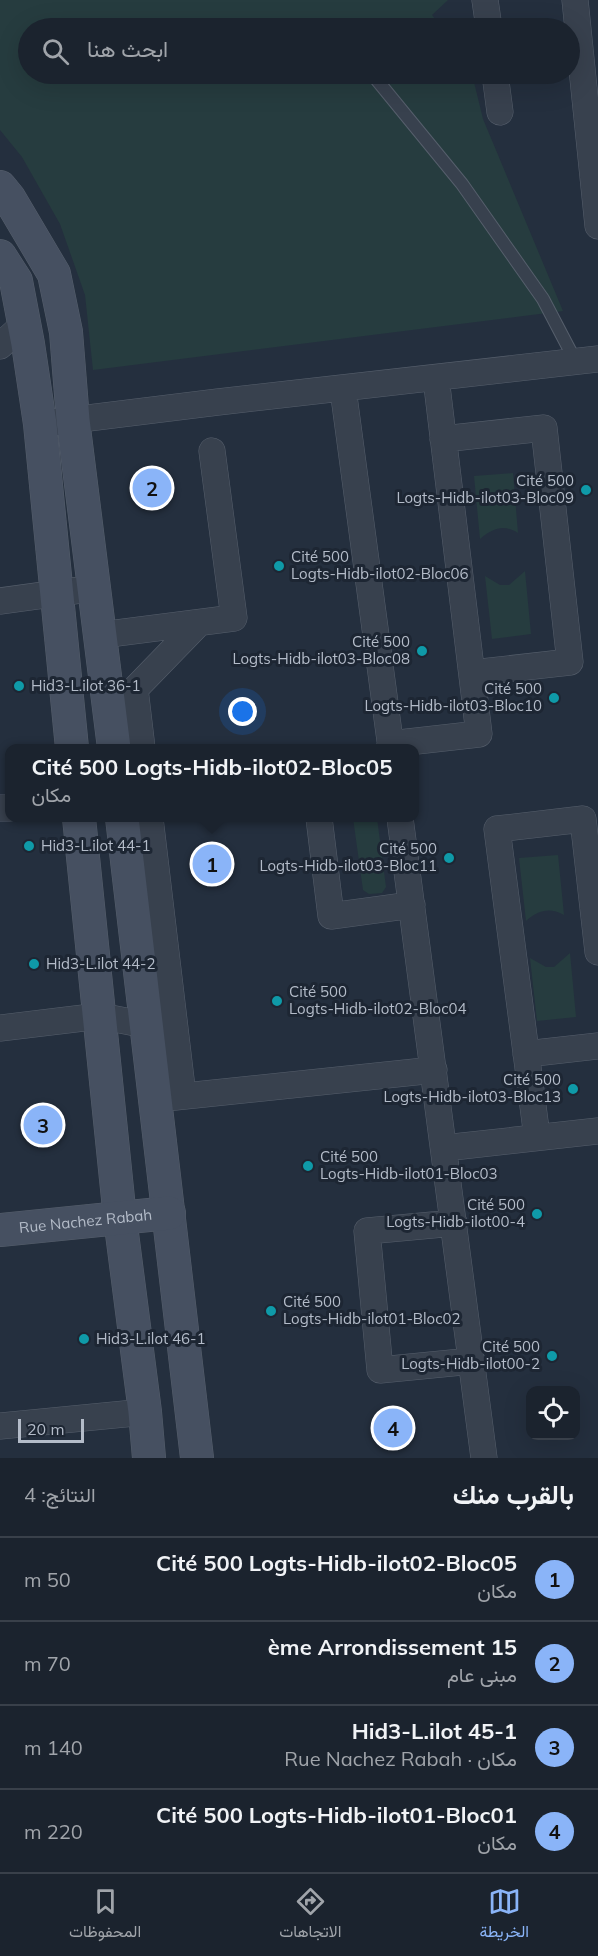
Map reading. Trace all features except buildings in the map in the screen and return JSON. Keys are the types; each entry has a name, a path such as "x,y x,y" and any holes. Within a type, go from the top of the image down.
{"street":[{"path":"485,0 488,18"},
{"path":"574,0 576,18"},
{"path":"580,56 598,226"},
{"path":"496,84 500,112"},
{"path":"0,187 9,198 54,274 66,332 74,420 114,744"},
{"path":"0,256 16,280 40,424 55,595 72,744"},
{"path":"0,346 24,324"},
{"path":"40,424 587,360"},
{"path":"406,744 479,734 436,378"},
{"path":"343,389 391,744"},
{"path":"443,439 544,428 570,663 472,674"},
{"path":"101,635 234,618 212,451"},
{"path":"0,601 94,588"},
{"path":"142,744 135,688 199,622"},
{"path":"537,1137 497,829 583,819 598,952"},
{"path":"79,822 120,1218 149,1458"},
{"path":"122,822 146,1025 169,1098"},
{"path":"150,822 169,1098 169,1213 197,1458"},
{"path":"319,822 331,916 412,906"},
{"path":"401,822 472,1361 482,1456"},
{"path":"0,1028 100,1016 146,1025"},
{"path":"526,1054 598,1046"},
{"path":"169,1098 434,1070"},
{"path":"444,1148 598,1131"},
{"name":"Rue Nachez Rabah","path":"0,1230 169,1213"},
{"path":"454,1223 367,1231 380,1370 472,1361"},
{"path":"0,1426 145,1412"}],"lane":[{"path":"380,84 462,184 587,360"}],"green space":[{"path":"0,0 448,0 432,15 434,18 18,18 18,84 474,84 483,119 563,311 93,370 85,295 60,224 22,157 0,130"},
{"path":"513,473 518,533 499,528 480,539 474,476"},
{"path":"525,571 531,634 492,639 485,576 500,585 509,585"},
{"path":"354,822 378,822 386,887 382,893 369,894 363,890"},
{"path":"558,855 564,915 549,910 535,914 526,921 519,858"},
{"path":"570,953 576,1017 537,1021 530,958 546,967 554,967"}],"place":[{"name":"15 ème Arrondissement","path":"152,488"},
{"name":"Cité 500 Logts-Hidb-ilot03-Bloc09","path":"586,490"},
{"name":"Cité 500 Logts-Hidb-ilot02-Bloc06","path":"279,566"},
{"name":"Cité 500 Logts-Hidb-ilot03-Bloc08","path":"422,651"},
{"name":"Hid3-L.ilot 36-1","path":"19,686"},
{"name":"Cité 500 Logts-Hidb-ilot03-Bloc10","path":"554,698"},
{"name":"Hid3-L.ilot 44-1","path":"29,846"},
{"name":"Cité 500 Logts-Hidb-ilot03-Bloc11","path":"449,858"},
{"name":"Cité 500 Logts-Hidb-ilot02-Bloc05","path":"212,864"},
{"name":"Hid3-L.ilot 44-2","path":"34,964"},
{"name":"Cité 500 Logts-Hidb-ilot02-Bloc04","path":"277,1001"},
{"name":"Cité 500 Logts-Hidb-ilot03-Bloc13","path":"573,1089"},
{"name":"Hid3-L.ilot 45-1","path":"43,1125"},
{"name":"Cité 500 Logts-Hidb-ilot01-Bloc03","path":"308,1166"},
{"name":"Cité 500 Logts-Hidb-ilot00-4","path":"537,1214"},
{"name":"Cité 500 Logts-Hidb-ilot01-Bloc02","path":"271,1311"},
{"name":"Hid3-L.ilot 46-1","path":"84,1339"},
{"name":"Cité 500 Logts-Hidb-ilot00-2","path":"552,1356"},
{"name":"Cité 500 Logts-Hidb-ilot01-Bloc01","path":"393,1428"}]}
